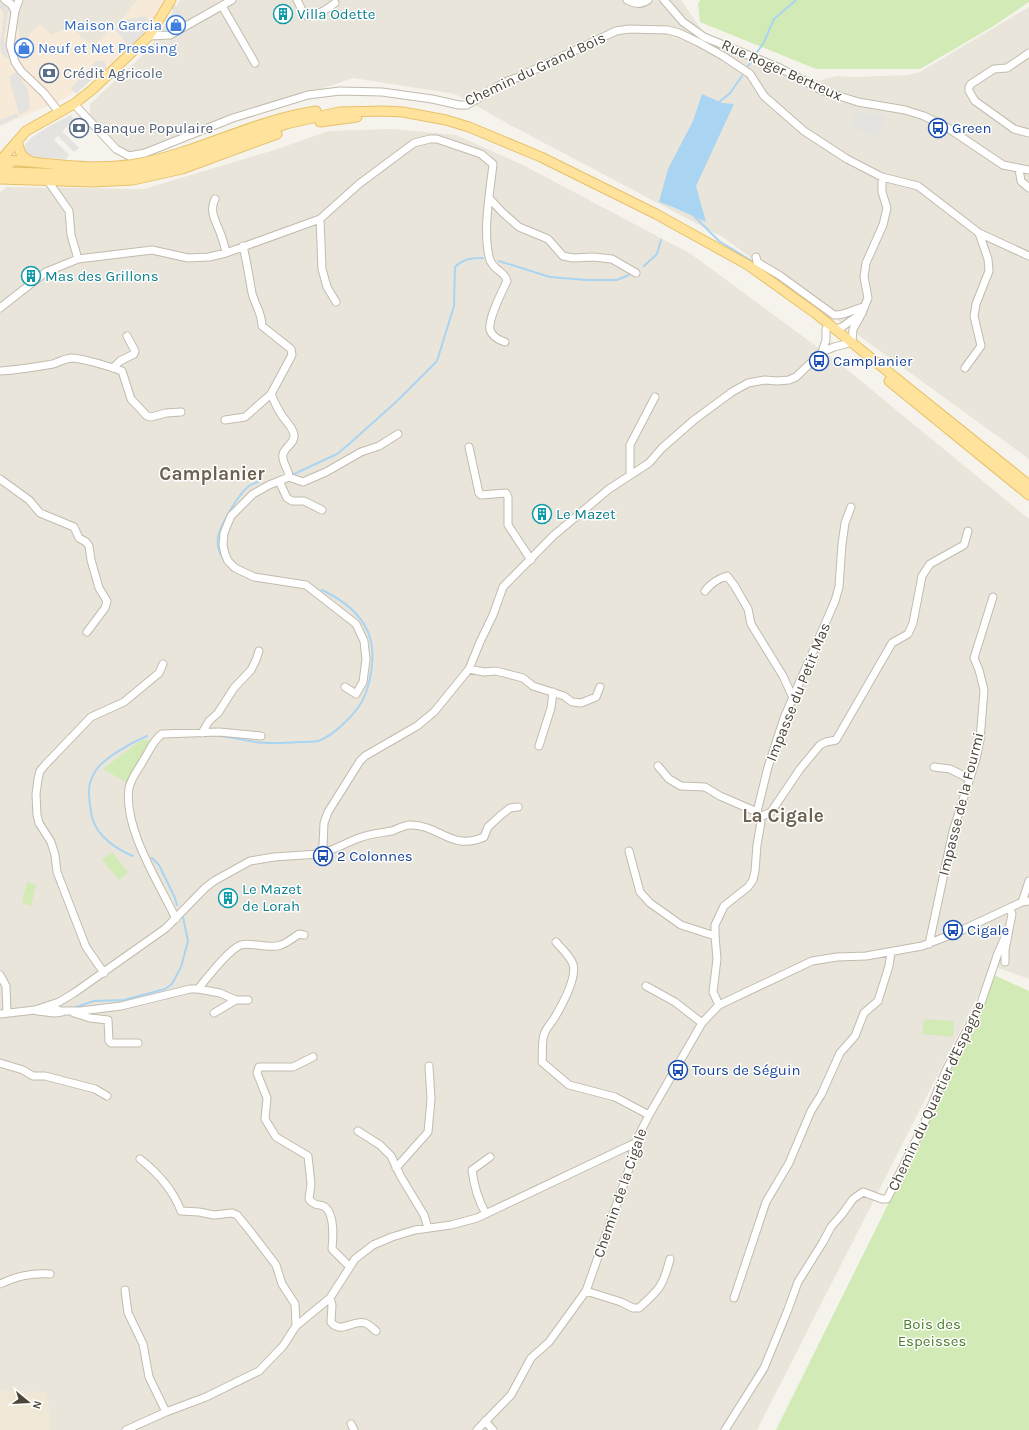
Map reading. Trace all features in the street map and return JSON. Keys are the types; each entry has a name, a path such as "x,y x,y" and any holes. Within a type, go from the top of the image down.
{"main road":[{"path":"0,162 26,131 74,104 93,89 149,36 171,0"},
{"path":"0,162 7,160 92,166 119,166 140,163 179,153 261,123 315,111 384,111 421,114 469,127 541,157 656,214 719,249 830,329 1029,485"},
{"path":"6,177 94,175 151,169 180,162 286,124 339,112"},
{"path":"13,161 3,169 2,173 6,177 48,181 99,182 133,180 182,169 270,136 313,123 344,118 371,117 417,119 515,146"},
{"path":"17,141 21,154 24,158 32,162"},
{"path":"849,344 1029,495"}],"street":[{"path":"5,0 11,4 15,11"},
{"path":"19,0 15,11 10,45 15,62 21,71 44,93 59,112"},
{"path":"149,36 170,36 232,0"},
{"path":"297,0 303,12 307,16 312,16 321,12 335,3"},
{"path":"628,0 636,4 644,3 648,0"},
{"name":"Rue Roger Bertreux","path":"664,0 683,22 704,37 780,68 821,90 858,102 905,110 924,116 948,128 1003,165 1029,170"},
{"path":"222,6 255,63"},
{"name":"Chemin du Grand Bois","path":"74,104 116,149 130,156 145,153 233,118 269,106 314,94 340,91 382,92 432,99 450,104 467,105 505,82 519,77 616,31 629,29 668,30 679,33 698,42 750,74 764,96 804,131 847,159 882,177 918,186 979,233 1029,256"},
{"path":"1029,53 1008,68 994,69 971,84 969,87 969,91 975,101 1014,129 1029,133"},
{"path":"0,308 46,272 78,259 152,250 188,258 209,257 226,253 320,219 359,184 414,143 430,138 445,141 481,154 493,164 486,232 490,259 494,268 506,276 507,280 493,314 490,330 493,334 505,342"},
{"path":"1019,169 1021,181 1029,188"},
{"path":"319,854 323,845 324,823 328,812 360,761 416,726 434,712 469,669 493,616 502,588 553,536 609,489 649,463 662,448 694,420 732,392 748,383 765,380 789,380 796,377 822,352 834,347 849,344 868,298 864,277 866,263 883,225 887,208 882,192 882,177"},
{"path":"48,181 69,211 70,234 78,259"},
{"path":"490,198 502,212 519,227 548,239 563,256 572,258 593,257 612,259 636,273"},
{"path":"215,199 212,205 214,217 222,237 226,253"},
{"path":"320,219 322,269 327,287 336,302"},
{"path":"965,368 981,346 974,316 976,304 989,271 988,260 979,233"},
{"path":"224,420 245,417 271,394 292,355 291,349 262,326 262,318 252,295 243,246"},
{"path":"756,257 757,262 779,275 834,315 840,316 855,308 863,310"},
{"path":"822,352 830,329 842,327 863,310"},
{"path":"113,368 120,360 134,354 135,351 127,336"},
{"path":"0,370 44,365 72,358 122,371 131,399 147,416 151,417 166,413 181,412"},
{"path":"271,394 281,414 292,428 294,435 293,440 283,453 282,459 289,475 304,482 326,472 360,452 379,446 398,434"},
{"path":"630,475 630,445 655,397"},
{"path":"469,447 479,493 481,496 506,493 508,498 508,525 531,560"},
{"path":"289,475 253,494 232,516 224,533 223,546 225,554 228,562 235,568 252,576 306,585 356,624 364,641 366,659 363,682 356,694 345,687"},
{"path":"0,479 29,500 40,513 74,527 78,539 86,542 90,546 91,560 100,588 107,601 106,608 87,632"},
{"path":"279,481 287,498 292,502 304,501 322,510"},
{"name":"Impasse du Petit Mas","path":"719,1005 714,992 718,959 715,925 724,906 748,887 753,880 761,822 759,814 768,767 784,718 839,587 842,544 851,506"},
{"path":"658,766 669,779 681,786 705,787 720,796 759,814 771,812 800,769 820,745 836,740 892,643 908,634 913,623 922,576 930,564 964,545 968,531"},
{"path":"704,591 713,582 727,576 748,609 751,624 783,676 792,698"},
{"name":"Impasse de la Fourmi","path":"929,944 953,831 970,779 980,740 984,690 974,658 993,597"},
{"path":"202,733 209,721 218,713 234,688 251,670 256,660 258,651"},
{"path":"104,973 86,947 57,872 54,851 48,836 40,823 36,794 38,779 40,771 91,717 124,702 159,673 163,664"},
{"path":"469,669 484,672 503,672 522,678 533,686 564,696 572,702 581,703 596,697 600,687"},
{"path":"539,746 551,708 553,692"},
{"path":"176,919 133,827 129,803 129,789 134,776 155,739 162,734 219,732 260,736"},
{"path":"934,767 950,769 970,779"},
{"path":"0,975 6,986 3,1013 35,1010 50,1006 59,1002 104,973 166,928 205,888 214,881 250,861 274,857 329,852 359,838 412,825 430,829 456,841 479,839 484,837 490,825 506,810 518,807"},
{"path":"629,851 640,892 650,903 681,925 715,936"},
{"path":"1025,901 1029,881"},
{"name":"Chemin de la Cigale","path":"477,1430 511,1395 531,1358 549,1342 586,1291 628,1172 635,1143 649,1115 702,1023 719,1005 812,960 866,956 929,944 1025,901"},
{"path":"1005,962 1007,934 1012,914 1009,908"},
{"path":"198,989 218,964 240,946 246,944 274,948 284,945 299,934 304,935"},
{"name":"Chemin du Quartier d'Espagne","path":"725,1430 764,1368 788,1312 798,1282 831,1227 853,1199 863,1192 882,1199 887,1199 924,1124 946,1070 981,1003 998,953 1007,934"},
{"path":"556,942 572,962 573,976 556,1016 545,1031 543,1037 544,1052 542,1062 569,1085 615,1097 649,1115"},
{"path":"734,1298 766,1202 789,1163 811,1111 821,1094 840,1053 855,1036 864,1013 878,1001 889,966 891,952"},
{"path":"646,986 675,1002 702,1023"},
{"path":"35,1010 55,1013 121,1006 190,989 220,993 236,1000 248,1000"},
{"path":"214,1013 236,1000"},
{"path":"59,1002 67,1011"},
{"path":"50,1006 60,1011 67,1011 90,1018 108,1020 109,1041 111,1043 138,1043"},
{"path":"313,1057 293,1067 259,1067 257,1073 267,1098 264,1119 276,1137 308,1156 311,1184 309,1199 314,1205 326,1208 331,1218 333,1234 332,1250 350,1266"},
{"path":"0,1063 23,1070 33,1076 45,1076 95,1089 107,1096"},
{"path":"396,1168 428,1132 431,1099 429,1066"},
{"path":"358,1131 380,1145 391,1156 396,1168 424,1215 428,1228"},
{"path":"126,1430 166,1412 206,1397 259,1371 283,1346 296,1326 330,1298 355,1259 374,1245 406,1232 451,1225 486,1214 635,1143"},
{"path":"486,1214 478,1199 473,1182 472,1170 490,1157"},
{"path":"140,1159 164,1182 176,1198 181,1211 214,1215 232,1213 237,1215 276,1265 282,1284 295,1304 296,1326"},
{"path":"586,1291 621,1302 633,1308 639,1308 656,1293 661,1286 665,1278 670,1259"},
{"path":"0,1284 15,1277 33,1273 50,1274"},
{"path":"125,1290 128,1313 143,1344 150,1377 166,1412"},
{"path":"330,1298 332,1305 331,1322 333,1325 343,1327 366,1323 376,1331"},
{"path":"485,1421 493,1430"}],"shaded area":[{"path":"0,0 137,0 123,18 93,47 70,27 52,35 21,44 17,24 0,3"},
{"path":"137,0 168,0 142,47 64,99 0,126 0,3 17,24 21,44 39,24 52,35 69,27 93,46 123,18"},
{"path":"180,0 681,0 703,32 819,81 836,76 855,77 908,75 920,72 1029,7 1029,459 724,238 514,127 455,94 353,78 137,153 125,151 90,116 90,104 149,49"},
{"path":"174,3 181,14 177,17 171,8"},
{"path":"0,4 4,6 8,12 4,41 8,58 6,59 1,52 0,43 4,13 0,8"},
{"path":"146,16 147,19 153,23 145,36 127,53 117,47 125,41 115,30 123,20"},
{"path":"96,61 106,63 106,70 102,75 97,74 76,94 71,88"},
{"path":"16,72 27,88 30,105 29,110 19,115 9,77"},
{"path":"856,111 886,117 878,138 850,125"},
{"path":"17,113 18,117 0,125 0,120"},
{"path":"71,115 74,119 59,135 63,132 79,148 74,152 58,136 54,140 69,155 66,159 31,157 24,150 24,146 31,138 51,125"},
{"path":"393,129 456,135 523,165 691,254 839,363 1029,519 1029,979 993,966 757,1430 0,1430 0,193 6,187 144,189 271,151 329,131"},
{"path":"976,1020 979,1021 970,1039 967,1038"},
{"path":"0,1390 46,1392 51,1417 51,1430 0,1430"}],"green space":[{"path":"700,0 1029,0 1029,2 992,27 920,69 816,69 700,22 698,4"},
{"path":"141,740 153,740 140,764 126,782 103,769"},
{"path":"112,852 128,872 119,880 102,860"},
{"path":"27,882 36,885 31,906 22,903"},
{"name":"Bois des Espeisses","path":"994,975 1029,991 1029,1430 776,1430 926,1128 948,1074"},
{"path":"924,1019 954,1021 953,1037 922,1034"}],"water":[{"path":"702,94 722,103 734,104 696,186 706,222 659,202 668,169 693,121"}],"waterway":[{"path":"757,52 763,44 774,19 796,0"},
{"path":"748,66 751,62"},
{"path":"718,103 730,93 742,76"},
{"path":"694,216 719,241 755,263"},
{"path":"644,266 657,254 661,240"},
{"path":"294,474 337,454 396,402 437,361 454,306 455,267 461,262 475,258 483,258"},
{"path":"499,261 550,277 586,280 617,280 629,275"},
{"path":"226,563 218,548 218,537 220,531 240,495 249,486 258,482"},
{"path":"219,736 266,743 318,741 339,728 358,708 365,695 370,680 372,647 368,632 365,625 349,607 322,590"},
{"path":"133,856 109,842 99,832 92,818 89,787 91,779 100,765 112,755 147,736"},
{"path":"152,858 159,865 177,905"},
{"path":"76,1007 94,1001 124,1000 165,989 172,984 181,967 188,941 183,917"}],"place":[{"name":"Villa Odette","path":"283,14"},
{"name":"Maison Garcia","path":"176,25"},
{"name":"Neuf et Net Pressing","path":"24,48"},
{"name":"Crédit Agricole","path":"49,73"},
{"name":"Banque Populaire","path":"79,128"},
{"name":"Green","path":"938,128"},
{"name":"Mas des Grillons","path":"31,276"},
{"name":"Camplanier","path":"819,361"},
{"name":"Le Mazet","path":"542,514"},
{"name":"2 Colonnes","path":"323,856"},
{"name":"Le Mazet de Lorah","path":"228,898"},
{"name":"Cigale","path":"953,930"},
{"name":"Tours de Séguin","path":"678,1070"}],"district":[{"name":"Camplanier","path":"212,473"},
{"name":"La Cigale","path":"783,815"}]}
